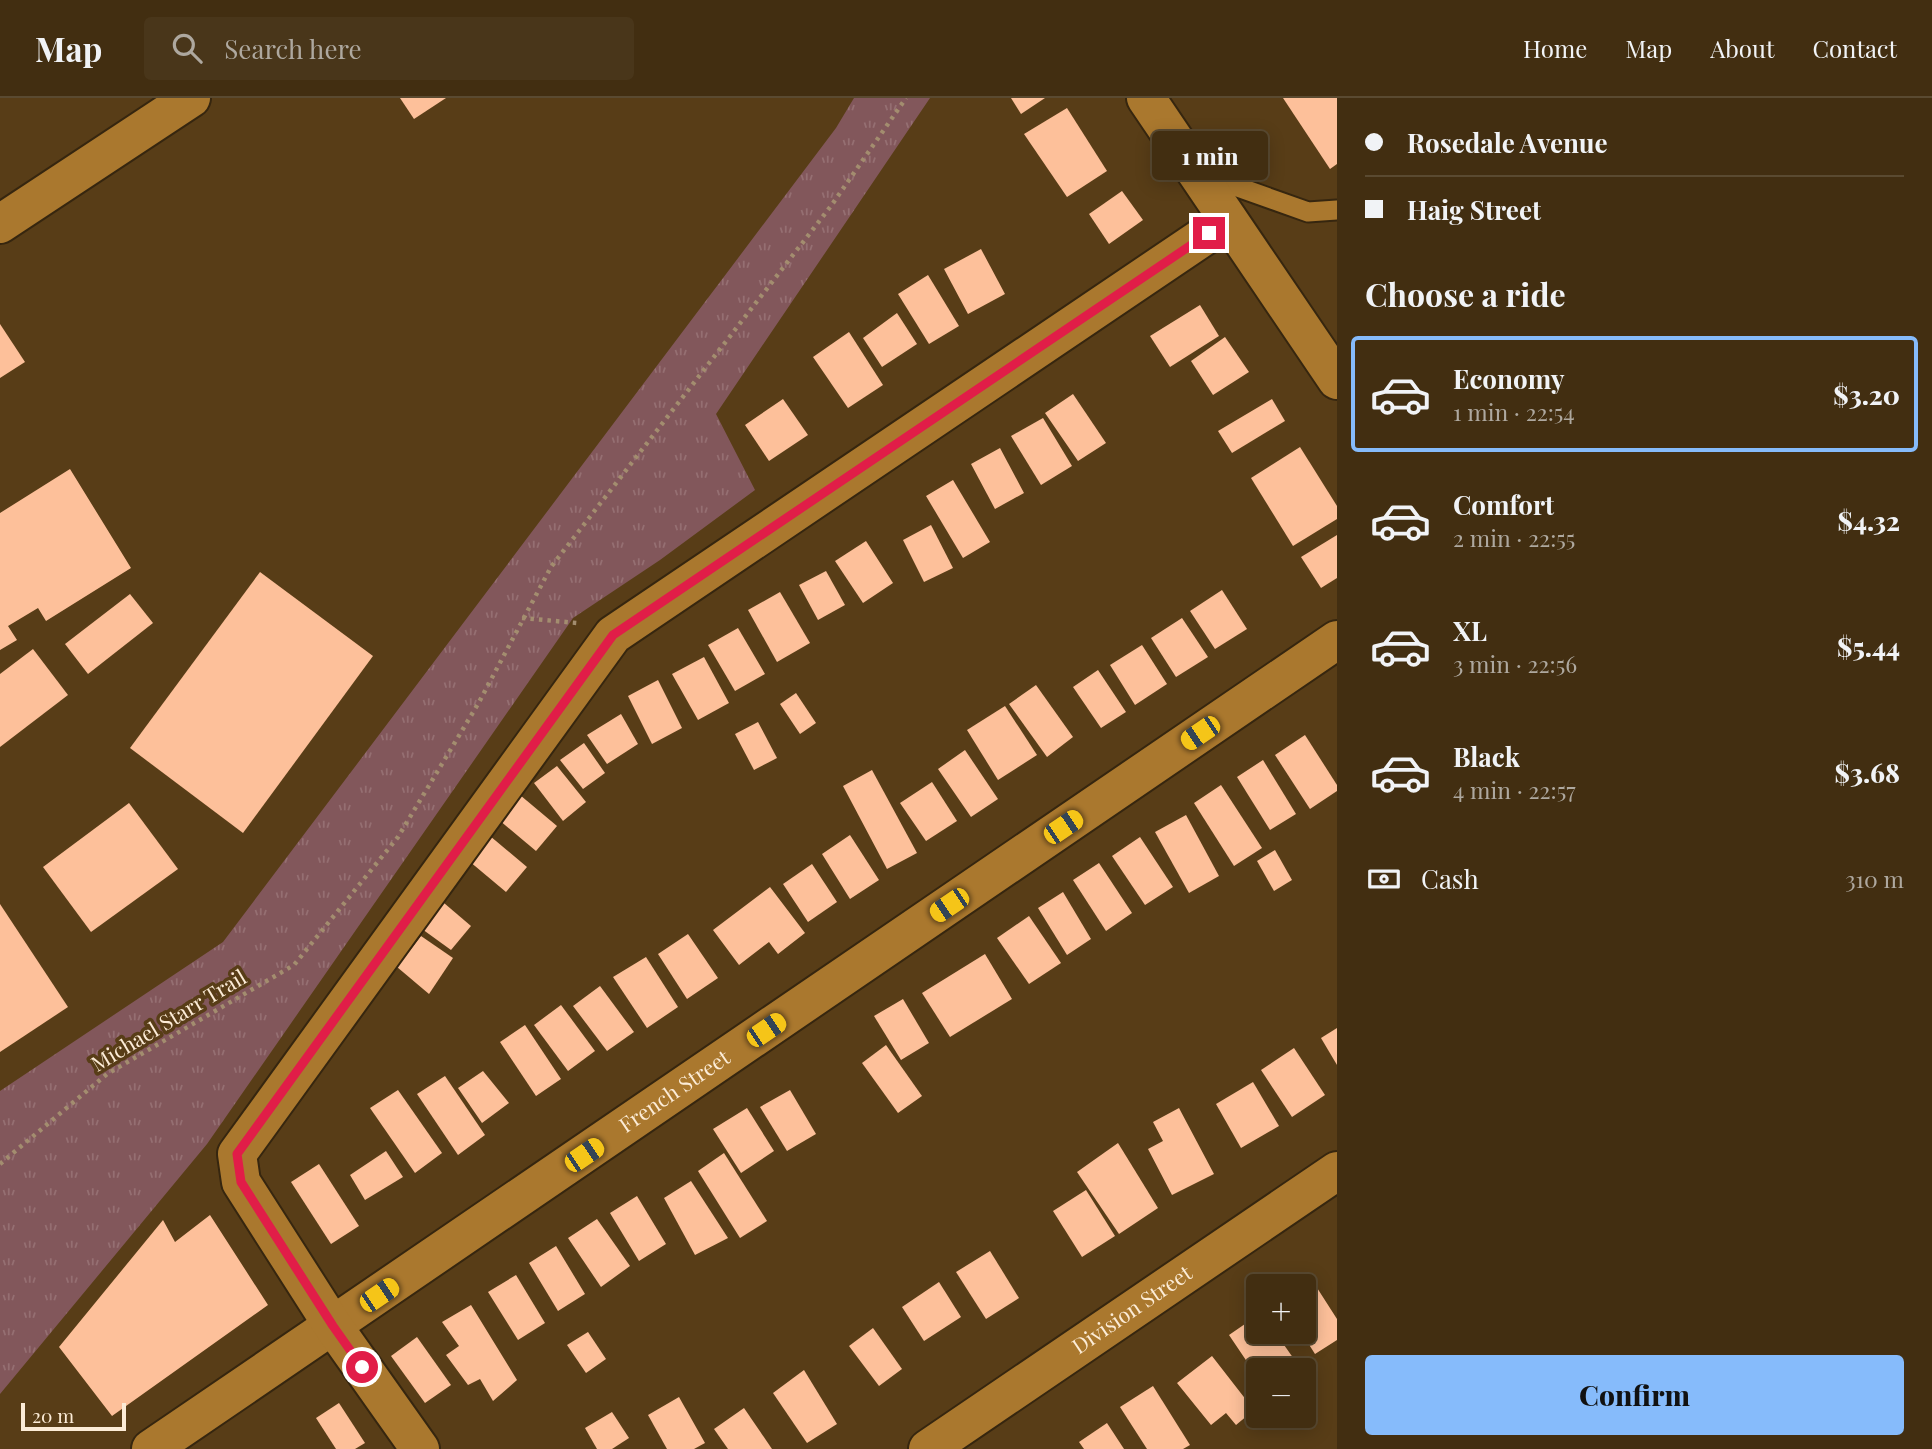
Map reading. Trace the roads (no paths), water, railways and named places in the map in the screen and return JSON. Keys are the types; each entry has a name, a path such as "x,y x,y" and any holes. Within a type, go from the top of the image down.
{"street":[{"path":"0,224 191,98"},
{"path":"1146,98 1337,380"},
{"path":"420,1449 333,1326 241,1182 237,1154 613,635 1228,220"},
{"name":"French Street","path":"150,1449 1337,640"},
{"name":"Division Street","path":"928,1449 1337,1171"}],"lane":[{"path":"1197,173 1308,212 1337,210"}]}
